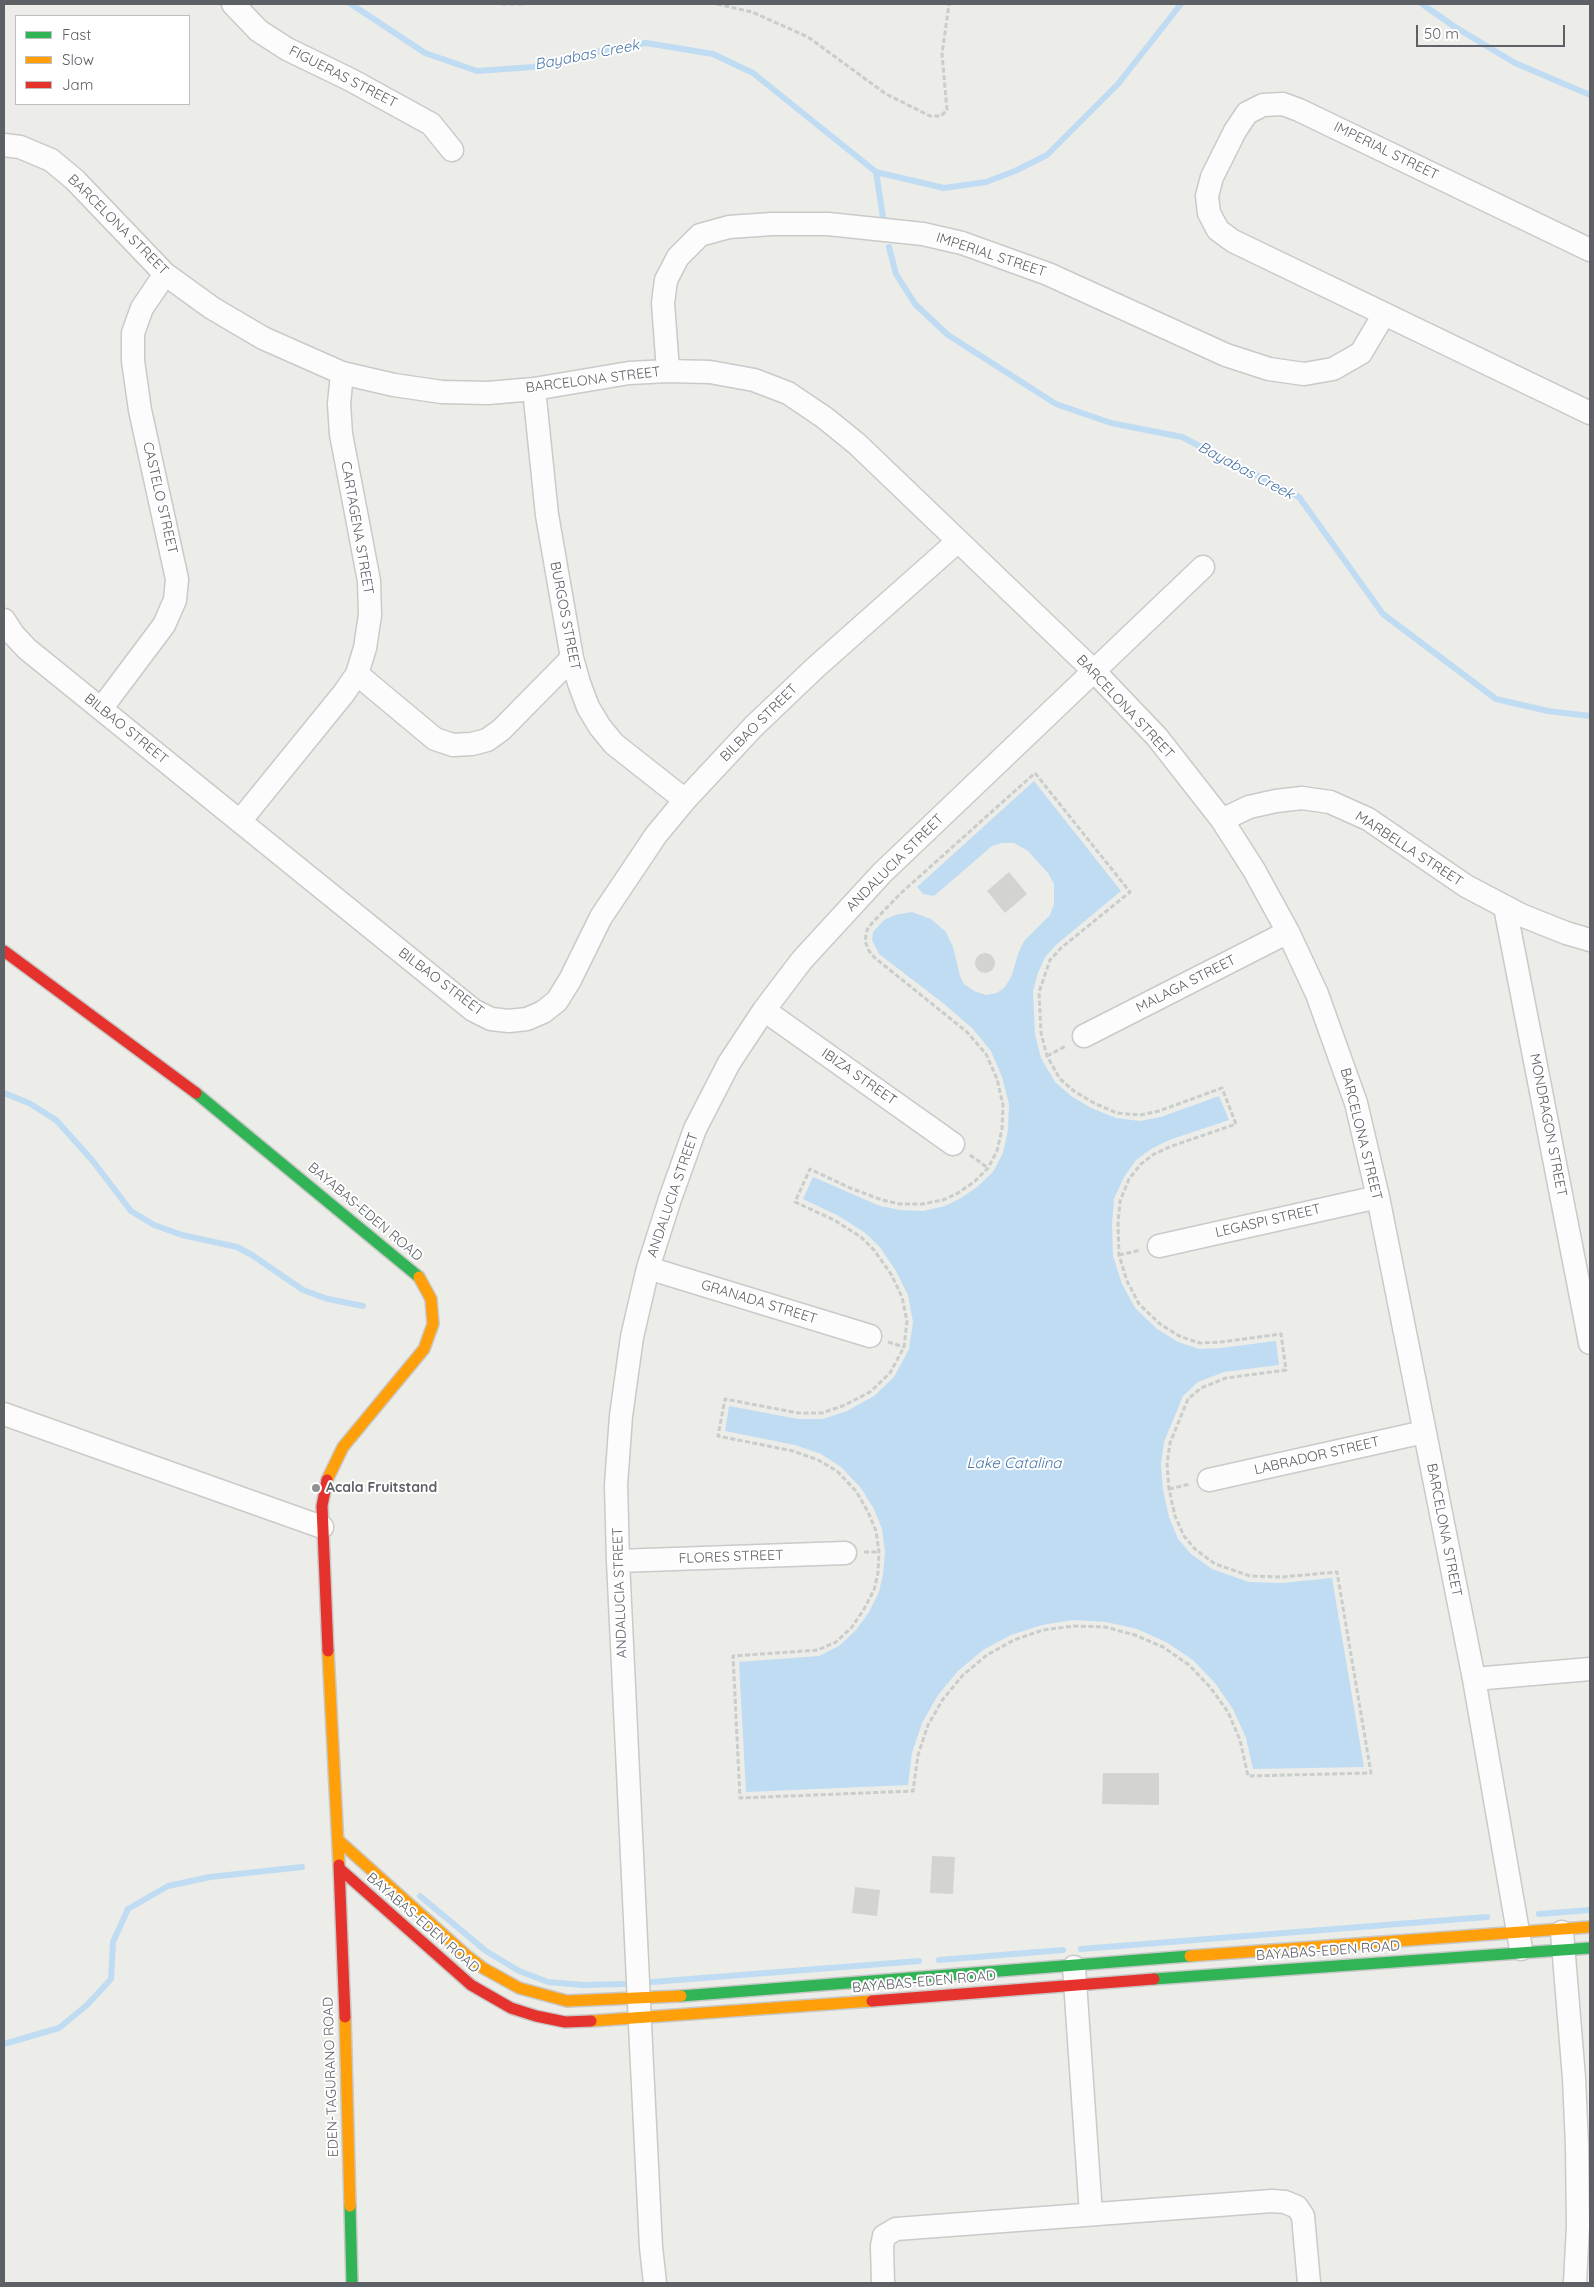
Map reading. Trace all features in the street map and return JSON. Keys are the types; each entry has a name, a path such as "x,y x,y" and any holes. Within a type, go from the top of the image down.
{"street":[{"name":"FIGUERAS STREET","path":"233,4 259,31 287,49 351,80 430,124 452,150"},
{"name":"IMPERIAL STREET","path":"1590,250 1283,104 1263,105 1247,112 1235,131 1212,178 1208,196 1209,213 1218,230 1233,241 1590,413"},
{"name":"BARCELONA STREET","path":"4,145 20,147 51,160 75,180 165,274 212,308 263,338 342,373 394,385 442,392 488,393 534,389 629,373 668,371 710,372 754,380 788,393 826,418 857,444 1094,671 1157,737 1222,820 1254,870 1288,932 1317,994 1356,1104 1378,1196 1474,1679 1519,1942"},
{"name":"IMPERIAL STREET","path":"668,371 663,303 666,280 678,258 700,236 729,227 828,224 923,234 962,243 1048,274 1226,355 1269,369 1304,374 1333,369 1361,353 1384,314"},
{"name":"CASTELO STREET","path":"101,709 164,625 175,600 178,579 140,410 133,361 133,333 142,308 165,274"},
{"name":"CARTAGENA STREET","path":"240,821 330,712 357,674 365,648 370,615 369,581 342,434 339,404 342,373"},
{"name":"BURGOS STREET","path":"534,389 547,515 572,658 588,707 600,727 614,744 685,800"},
{"name":"BILBAO STREET","path":"4,620 13,634 27,649 473,1010 491,1019 509,1022 527,1019 544,1012 557,1001 570,980 601,917 656,835 685,800 754,726 816,667 958,540"},
{"name":"ANDALUCIA STREET","path":"655,2283 651,2247 639,2009 616,1485 621,1416 632,1337 648,1268 670,1199 695,1129 729,1063 764,1010 802,960 882,873 1203,567"},
{"path":"357,674 435,739 454,745 472,744 488,740 501,730 572,658"},
{"name":"MARBELLA STREET","path":"1222,820 1249,807 1276,801 1302,798 1330,802 1368,819 1466,886 1505,907 1566,933 1590,940"},
{"name":"MONDRAGON STREET","path":"1505,907 1590,1343"},
{"name":"MALAGA STREET","path":"1084,1036 1288,932"},
{"name":"BAYABAS-EDEN ROAD","path":"4,951 211,1104 419,1277 431,1300 433,1324 424,1349 343,1447 325,1485 322,1527 340,1870 453,1971 490,1998 511,2008 565,2022 639,2009 1074,1974 1562,1939 1590,1928"},
{"name":"IBIZA STREET","path":"764,1010 953,1144"},
{"name":"LEGASPI STREET","path":"1159,1246 1378,1196"},
{"name":"GRANADA STREET","path":"648,1268 870,1336"},
{"path":"4,1414 322,1527"},
{"name":"LABRADOR STREET","path":"1209,1480 1424,1432"},
{"name":"FLORES STREET","path":"618,1561 845,1553"},
{"path":"1474,1679 1590,1670"},
{"name":"BAYABAS-EDEN ROAD","path":"338,1840 466,1955 501,1980 541,1996 567,2001 639,2009 1074,1974 1562,1939 1590,1948"},
{"name":"EDEN-TAGURANO ROAD","path":"340,1870 352,2283"},
{"path":"342,1913 358,1903 376,1903"},
{"path":"1562,1939 1574,2078 1577,2146 1578,2226 1575,2283"},
{"path":"1074,1974 1091,2214"},
{"path":"883,2283 882,2246 884,2236 896,2229 1285,2202 1296,2207 1303,2216 1309,2283"}],"path":[{"path":"502,4 525,4"},
{"path":"717,4 752,12 808,37 886,94 930,116 942,116 947,110 942,54 949,4"},
{"path":"1035,773 1130,892 1060,948 1050,960 1040,992 1041,1033 1046,1056 1060,1078 1074,1091 1094,1103 1117,1112 1140,1115 1160,1111 1222,1088 1236,1124 1154,1154 1141,1164 1129,1179 1120,1201 1118,1224 1119,1255 1127,1281 1139,1304 1160,1324 1180,1337 1200,1343 1281,1334 1286,1370 1226,1378 1201,1388 1188,1399 1170,1443 1167,1464 1174,1516 1184,1536 1195,1549 1214,1564 1250,1576 1282,1577 1337,1572 1371,1772 1248,1776 1240,1740 1228,1712 1210,1686 1189,1665 1163,1647 1135,1635 1105,1627 1074,1626 1043,1630 1014,1640 987,1655 963,1675 943,1699 928,1726 918,1755 913,1791 740,1798 733,1656 818,1650 836,1642 852,1627 874,1590 878,1573 879,1552 876,1531 868,1512 856,1491 837,1472 818,1460 793,1451 718,1436 724,1399 798,1413 822,1413 845,1405 870,1392 890,1373 904,1347 907,1321 902,1297 891,1274 874,1250 861,1237 834,1220 795,1202 810,1169 850,1188 882,1200 900,1204 922,1204 943,1200 958,1194 988,1168 997,1151 1002,1129 1003,1105 997,1079 986,1054 967,1032 875,958 869,951 865,941 867,930 873,922 901,893 1035,773"}],"water":[{"name":"Lake Catalina","path":"1034,781 1121,891 1057,944 1045,957 1033,991 1035,1034 1041,1058 1055,1082 1071,1096 1091,1108 1116,1118 1140,1121 1161,1117 1219,1096 1229,1120 1169,1140 1151,1149 1136,1160 1124,1177 1114,1199 1112,1224 1113,1256 1122,1284 1135,1308 1157,1329 1178,1342 1199,1349 1276,1341 1279,1365 1224,1372 1198,1382 1183,1396 1164,1442 1161,1464 1163,1490 1169,1517 1178,1539 1191,1554 1212,1569 1249,1582 1282,1583 1332,1578 1364,1767 1253,1769 1246,1738 1233,1709 1215,1683 1193,1660 1166,1642 1137,1629 1106,1622 1073,1620 1042,1625 1011,1635 983,1650 958,1671 938,1695 922,1723 912,1753 908,1785 746,1792 739,1662 819,1656 839,1646 856,1630 869,1612 879,1592 885,1552 882,1529 874,1509 861,1488 841,1467 821,1454 795,1445 725,1431 729,1406 798,1419 823,1419 847,1411 874,1396 894,1377 909,1349 913,1322 908,1295 896,1271 879,1246 864,1232 837,1215 803,1199 813,1177 880,1206 900,1210 923,1211 945,1206 961,1198 977,1187 993,1172 1003,1153 1008,1130 1009,1104 1002,1077 991,1051 972,1028 943,1003 879,954 872,940 873,932 884,920 895,915 912,912 931,919 946,932 953,947 960,976 964,984 974,991 986,995 997,993 1005,987 1012,975 1024,941 1050,915 1054,904 1054,884 1048,873 1028,851 1014,843 1002,843 992,846 934,896 923,894 917,887"}],"building":[{"path":"1009,872 1027,894 1005,913 987,891"},
{"path":"985,953 992,956 995,963 992,970 985,973 978,970 975,963 978,956"},
{"path":"1103,1773 1159,1773 1159,1805 1102,1804"},
{"path":"932,1856 955,1857 953,1894 930,1893"},
{"path":"855,1887 880,1890 877,1916 852,1913"}],"waterway":[{"name":"Bayabas Creek","path":"351,4 425,53 477,71 533,67 596,52 646,43 713,54 753,73 876,172 883,217"},
{"path":"876,172 944,188 986,182 1015,171 1047,155 1118,84 1181,4"},
{"path":"1422,4 1455,27 1515,63 1590,95"},
{"name":"Bayabas Creek","path":"889,247 896,274 915,304 948,335 1056,404 1111,423 1182,437 1299,497 1383,614 1496,699 1548,711 1590,716"},
{"path":"4,1093 29,1103 56,1120 92,1160 131,1211 154,1225 182,1235 237,1247 303,1290 328,1299 363,1306"},
{"path":"4,2044 59,2028 87,2005 111,1979 113,1942 128,1909 168,1886 210,1877 302,1867"},
{"path":"420,1896 486,1951 519,1971 548,1982 583,1985 624,1984"},
{"path":"1539,1914 1590,1910"},
{"path":"1081,1949 1487,1917"},
{"path":"939,1960 1063,1950"},
{"path":"652,1982 919,1961"}],"traffic: fast":[{"path":"196,1093 419,1277"},
{"path":"1154,1979 1590,1948"},
{"path":"681,1996 1190,1956"},
{"path":"350,2206 352,2283"}],"traffic: slow":[{"path":"327,1480 343,1447 424,1349 433,1324 431,1299 419,1277"},
{"path":"328,1651 339,1865"},
{"path":"338,1840 466,1955 483,1968 519,1988 567,2001 681,1996"},
{"path":"1190,1956 1590,1927"},
{"path":"591,2021 872,2001"},
{"path":"345,2017 350,2206"}],"traffic: jam":[{"path":"4,951 196,1093"},
{"path":"327,1480 322,1506 328,1651"},
{"path":"339,1865 345,2017"},
{"path":"340,1869 471,1985 511,2008 536,2016 565,2022 591,2021"},
{"path":"872,2001 1154,1979"}],"place":[{"name":"Acala Fruitstand","path":"316,1488"}]}
